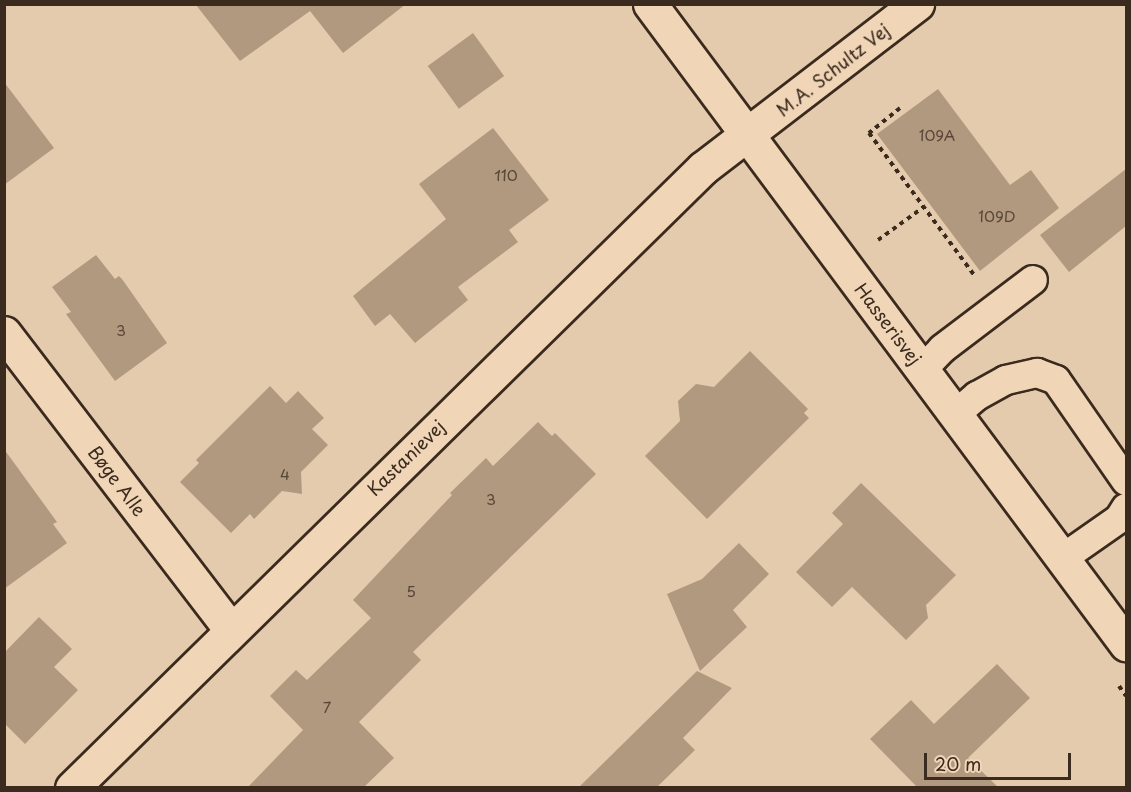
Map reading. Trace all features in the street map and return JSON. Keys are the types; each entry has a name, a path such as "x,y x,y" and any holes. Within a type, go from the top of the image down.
{"street":[{"name":"Hasserisvej","path":"650,4 1063,558 1123,633"},
{"name":"M.A. Schultz Vej","path":"747,135 917,4"},
{"name":"Kastanievej","path":"72,788 230,630 703,168 747,135"},
{"name":"Bøge Alle","path":"4,333 230,630"}],"lane":[{"path":"922,370 942,349 1033,280"},
{"path":"956,414 977,396 1006,380 1037,373 1056,380 1126,481"},
{"path":"1063,558 1119,519 1126,508"}],"path":[{"path":"900,108 869,133 997,307"},
{"path":"876,241 924,207"}],"building":[{"path":"406,4 343,53 310,11 240,61 196,5"},
{"path":"473,33 504,76 459,109 428,66"},
{"path":"4,82 54,148 4,185"},
{"path":"938,89 1010,185 1031,170 1059,208 980,271 877,134"},
{"path":"493,128 549,200 509,230 518,242 458,287 468,300 415,343 390,314 375,326 353,296 446,219 419,184"},
{"path":"1126,169 1126,226 1069,272 1040,235"},
{"path":"96,255 115,279 119,276 122,279 167,343 115,381 66,314 71,312 52,287"},
{"path":"750,351 808,409 804,413 809,418 707,519 645,456 680,421 678,401 696,384 714,387"},
{"path":"270,386 286,403 298,391 324,418 312,429 328,445 301,472 302,494 282,491 254,519 250,514 231,533 180,482 199,463 196,460"},
{"path":"538,422 552,436 555,433 596,474 413,652 421,660 359,722 394,758 363,788 247,788 303,730 270,696 296,670 307,680 371,618 353,600 452,495 450,493 486,458 493,466"},
{"path":"4,449 57,522 53,524 67,543 4,589"},
{"path":"861,483 956,575 926,605 928,618 906,640 852,587 832,607 796,572 843,524 832,513"},
{"path":"739,543 769,574 733,610 747,627 700,671 667,594 702,579"},
{"path":"39,617 72,649 54,667 78,690 25,744 4,723 4,653"},
{"path":"997,664 1030,698 968,758 999,788 918,788 870,739 911,700 934,724"},
{"path":"697,671 732,688 683,738 695,750 656,788 578,788"}]}
